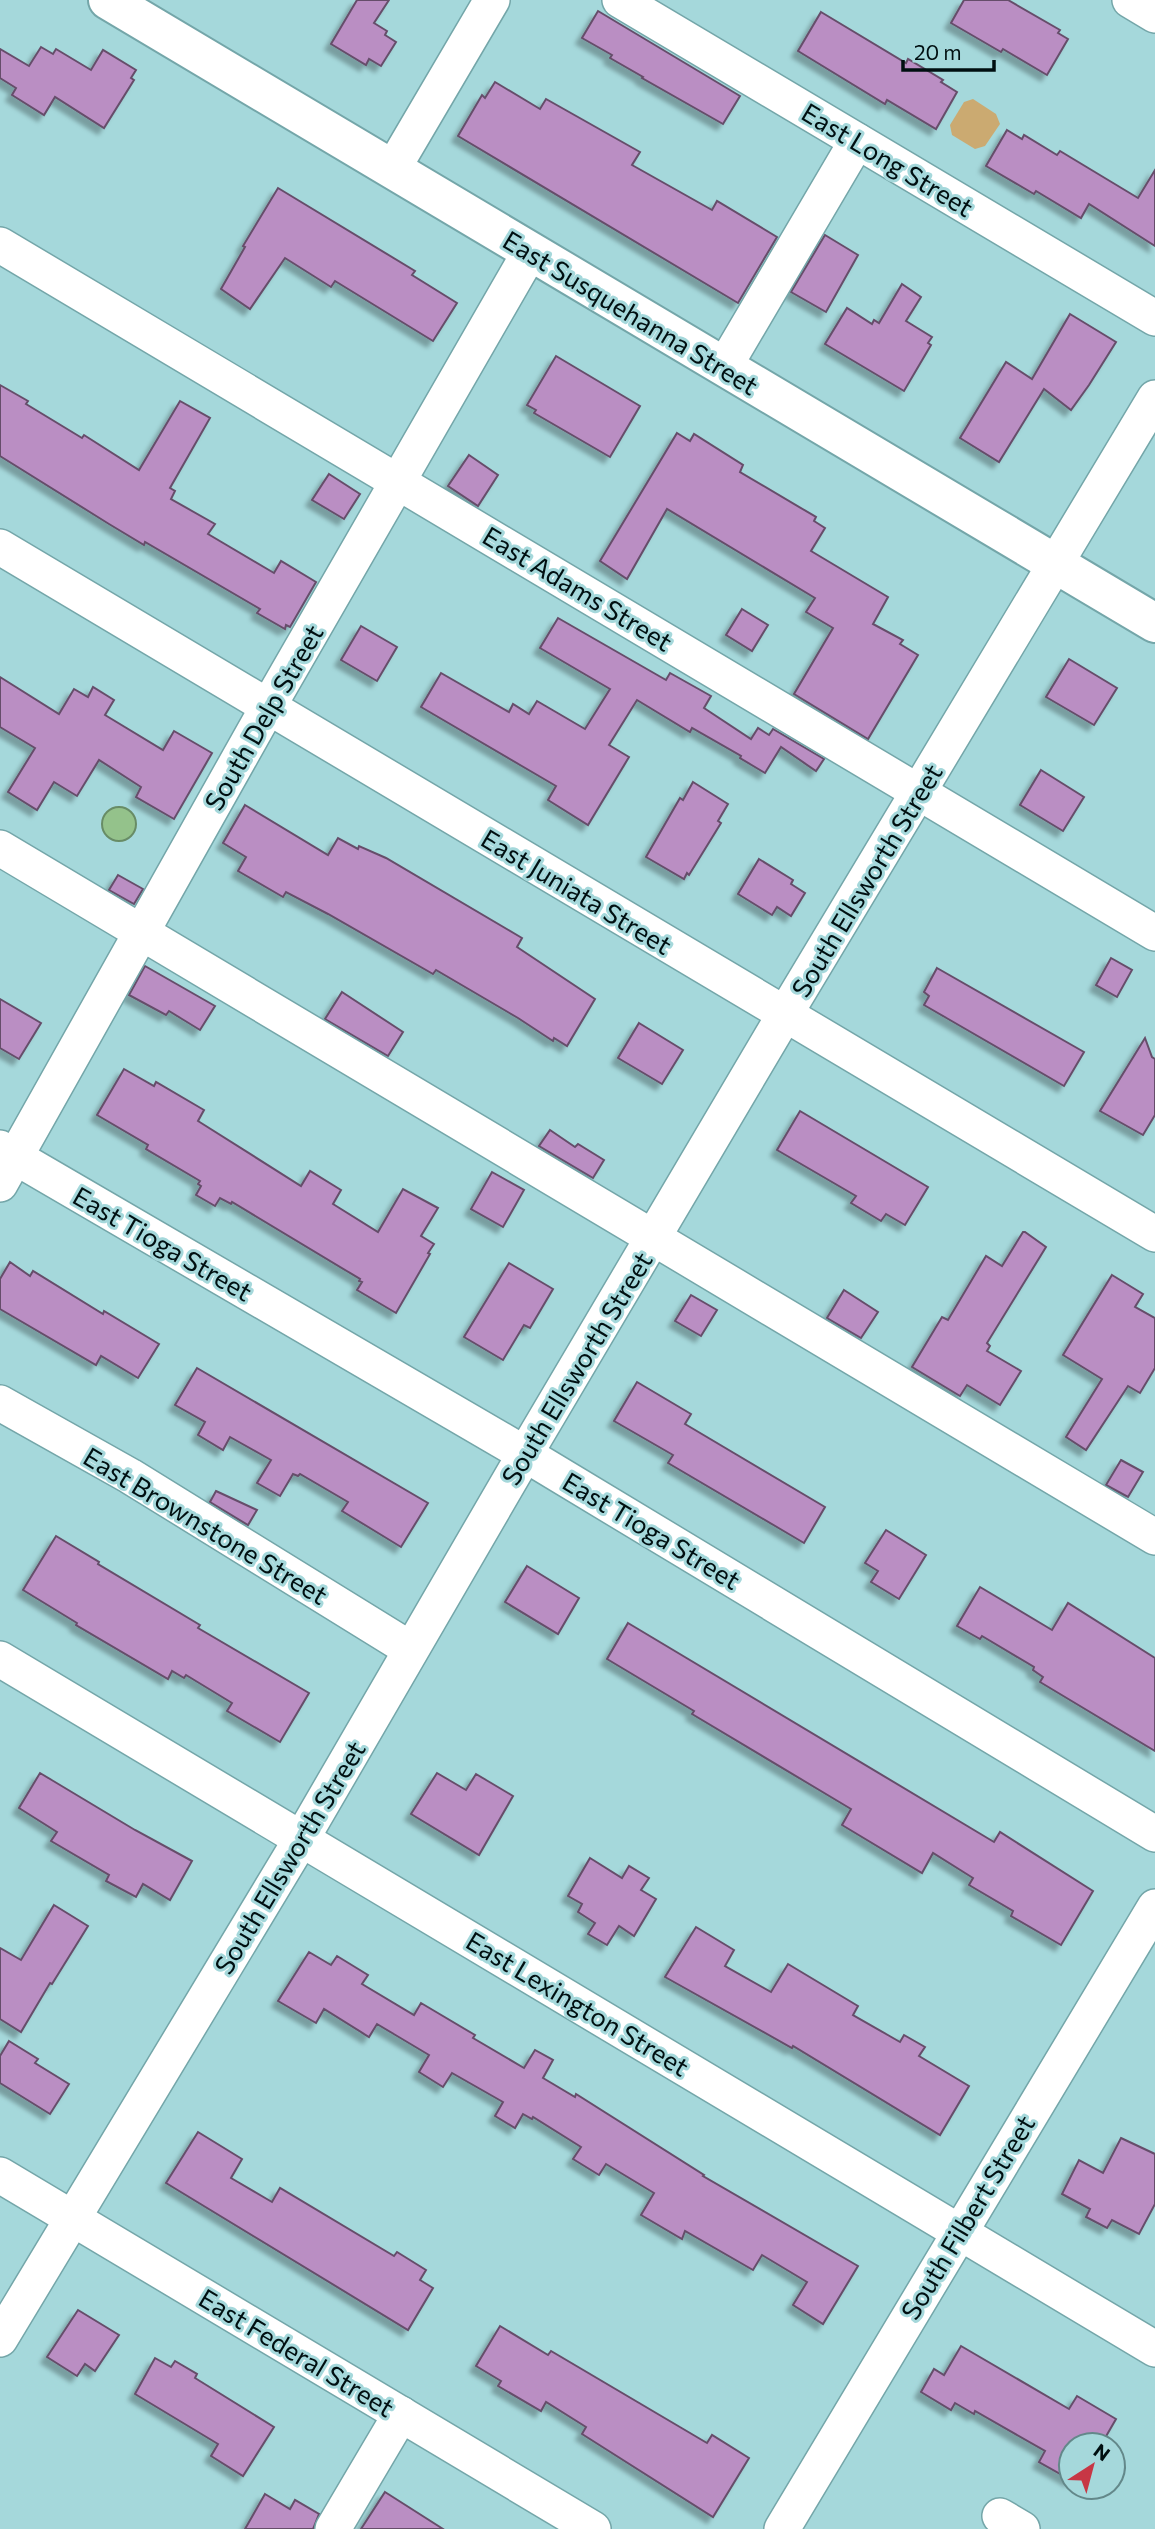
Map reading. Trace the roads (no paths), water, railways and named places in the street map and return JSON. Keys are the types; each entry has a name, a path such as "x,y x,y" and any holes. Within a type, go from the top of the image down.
{"main road":[{"name":"East Susquehanna Street","path":"108,0 1155,624"}],"street":[{"path":"392,170 492,0"},
{"name":"East Long Street","path":"620,0 1155,318"},
{"path":"1130,0 1155,15"},
{"path":"724,367 857,141"},
{"name":"East Adams Street","path":"0,245 1155,933"},
{"name":"South Delp Street","path":"5,1163 142,932 530,252"},
{"name":"South Ellsworth Street","path":"0,2339 302,1838 785,1014 1155,398"},
{"name":"East Juniata Street","path":"0,547 1155,1234"},
{"path":"0,848 1155,1537"},
{"name":"East Tioga Street","path":"5,1163 525,1454 1155,1834"},
{"name":"East Brownstone Street","path":"0,1403 130,1476 410,1650"},
{"name":"East Lexington Street","path":"0,1659 1155,2349"},
{"name":"South Filbert Street","path":"782,2529 1155,1907"},
{"name":"East Federal Street","path":"0,2175 593,2529"},
{"path":"332,2529 401,2414"}]}
